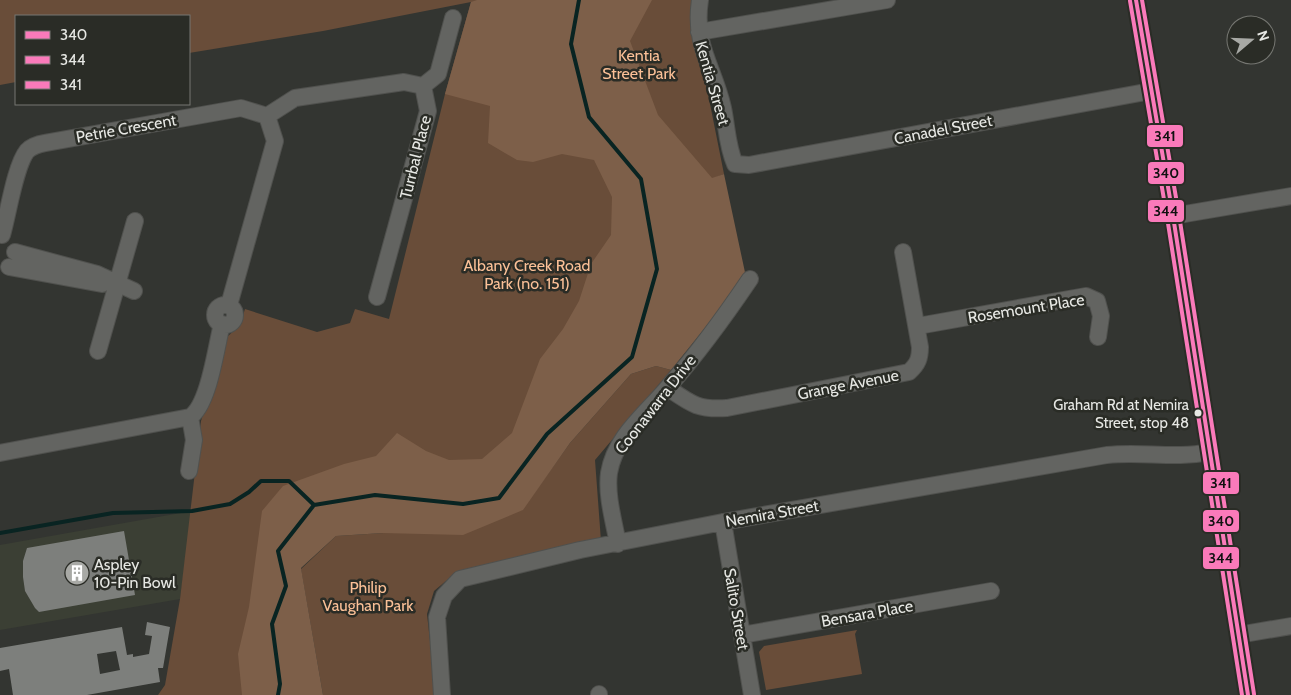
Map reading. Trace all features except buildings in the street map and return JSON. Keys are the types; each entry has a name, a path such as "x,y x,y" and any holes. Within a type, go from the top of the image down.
{"street":[{"name":"Kentia Street","path":"700,0 699,32 706,62 718,90 730,152 735,164"},
{"path":"699,32 887,0"},
{"path":"1136,0 1173,216 1248,695"},
{"path":"0,453 190,417 197,412 203,400 222,324 216,319 216,312 223,304 229,305 275,141 267,116 295,98 404,82 423,86 438,74 453,18"},
{"name":"Turrbal Place","path":"377,297 428,111 423,86"},
{"name":"Canadel Street","path":"735,164 749,165 1151,91"},
{"name":"Petrie Crescent","path":"1,235 19,170 27,152 32,147 45,143 241,108 267,116"},
{"path":"1173,216 1291,196"},
{"path":"98,351 136,221"},
{"path":"1,235 12,244 8,263 97,274 117,285 134,291"},
{"name":"Grange Avenue","path":"668,388 706,410 726,408 909,372 916,366 920,357 918,326 903,252"},
{"name":"Coonawarra Drive","path":"618,544 611,504 609,474 616,448 648,407 668,388 750,280"},
{"name":"Rosemount Place","path":"918,326 1086,296 1097,301 1101,316 1098,337"},
{"path":"189,471 194,440 190,417"},
{"name":"Nemira Street","path":"442,695 436,617 444,596 460,579 580,550 722,522 1106,455 1126,453 1188,456 1209,452"},
{"name":"Salito Street","path":"722,522 752,695"},
{"name":"Bensara Place","path":"742,635 991,592"},
{"path":"1238,635 1291,626"}],"shaded area":[{"path":"477,0 652,0 630,41 658,115 712,178 724,174 746,277 671,370 656,366 631,374 570,443 523,510 463,535 383,533 336,536 301,568 323,695 242,695 238,654 249,607 262,511 283,486 344,464 376,456 397,433 426,451 449,460 482,459 512,433 540,359 563,329 579,301 591,264 611,235 612,197 594,160 562,154 533,162 517,160 488,143 490,106 445,94 471,2"},
{"path":"192,511 180,599 0,630 0,545"}],"green space":[{"name":"Albany Creek Road Park (no. 151)","path":"0,0 699,0 698,44 724,174 712,179 499,498 375,495 278,551 278,695 158,695 165,685 180,599 201,421 227,337 240,325 245,309 317,332 350,323 355,309 389,319 445,94 471,2 323,31 190,53 190,15 15,15 15,82 0,85"},
{"name":"Philip Vaughan Park","path":"656,366 671,370 595,460 601,541 453,575 434,591 427,614 436,695 323,695 301,569 336,536 383,533 522,510 570,443 631,374"},
{"path":"857,630 855,634 862,674 766,690 759,652 764,646"}],"waterway":[{"path":"278,695 280,684 272,624 286,586 278,551 314,505 375,495 463,504 499,498 547,434 632,357 657,269 641,179 589,117 571,44 579,0"},
{"path":"0,533 113,513 192,511 230,504 249,492 261,481 289,481 314,505"}],"transit line":[{"name":"340","path":"1136,0 1173,216 1248,695"},
{"name":"341","path":"1142,0 1179,215 1254,694"},
{"name":"344","path":"1130,1 1167,217 1242,695"}],"place":[{"name":"Graham Rd at Nemira Street, stop 48","path":"1198,413"},
{"name":"Aspley 10-Pin Bowl","path":"77,573"}],"park label":[{"name":"Kentia Street Park","path":"639,64"}]}
